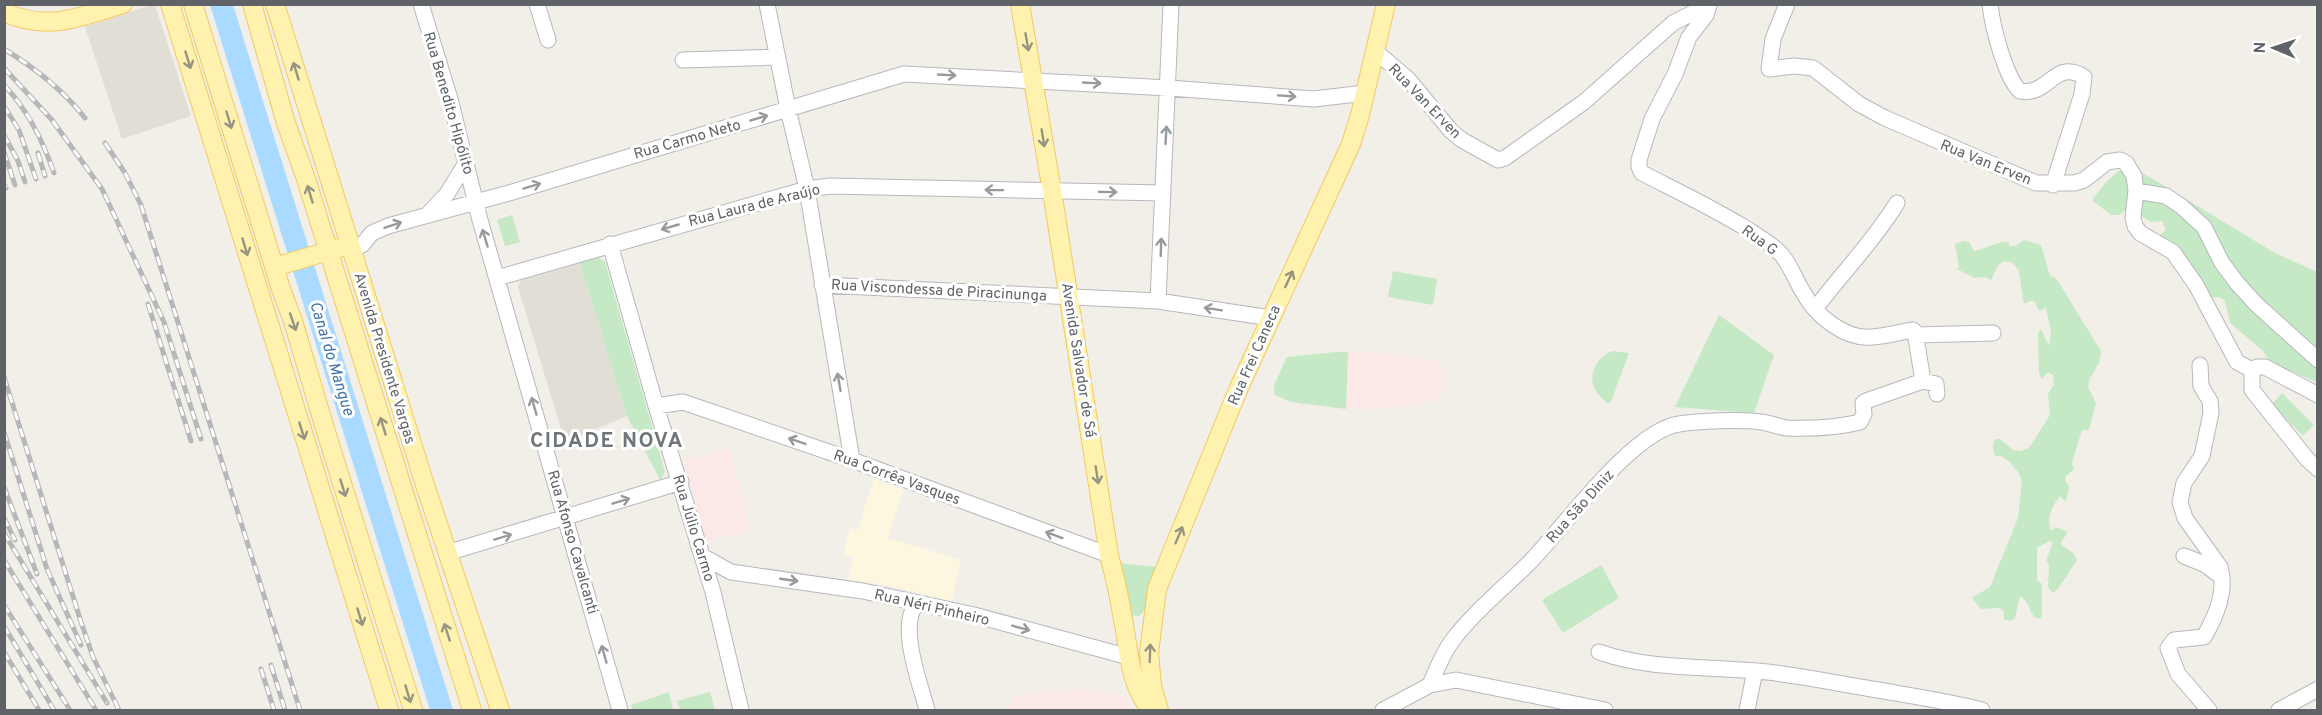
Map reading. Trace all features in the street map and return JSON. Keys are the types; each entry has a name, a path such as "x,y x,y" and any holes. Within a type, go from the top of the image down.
{"main road":[{"path":"4,12 32,21 52,23 67,21 123,4"},
{"path":"170,4 389,711"},
{"path":"193,4 281,265 293,321 413,711"},
{"name":"Avenida Presidente Vargas","path":"252,4 320,252 393,457 471,709"},
{"name":"Avenida Presidente Vargas","path":"275,4 425,486 500,711"},
{"name":"Avenida Salvador de Sá","path":"1020,4 1109,555 1135,682 1151,711"},
{"name":"Rua Frei Caneca","path":"1159,711 1152,686 1149,653 1157,590 1238,390 1351,144 1386,4"},
{"path":"272,71 326,167"},
{"path":"281,265 320,252 343,247 351,249"},
{"path":"266,315 326,432"},
{"path":"393,457 425,486"},
{"path":"459,587 471,709"},
{"path":"1122,614 1137,620 1144,616 1150,610 1157,590"}],"street":[{"name":"Rua Benedito Hipólito","path":"421,4 450,99 476,201"},
{"path":"537,4 548,40"},
{"path":"767,4 807,189 852,460"},
{"path":"1158,301 1171,4"},
{"name":"Rua Van Erven","path":"1787,4 1773,39 1769,69 1794,66 1813,68 1859,104 1893,122 2020,177 2036,183 2053,184 2082,94 2084,77 2074,70 2067,70 2036,89 2020,91 2009,73 1991,18 1990,4"},
{"name":"Rua Van Erven","path":"1376,51 1408,79 1461,140 1498,159 1508,156 1584,102 1673,24 1709,5"},
{"name":"Rua G","path":"1709,5 1706,15 1689,38 1675,74 1652,119 1643,145 1639,167 1642,173 1694,198 1777,250 1791,268 1803,293 1815,309 1838,328 1851,334 1871,338 1913,330 1916,335"},
{"path":"1673,24 1689,38"},
{"path":"683,60 777,57"},
{"name":"Rua Carmo Neto","path":"351,249 362,245 372,233 429,213 904,74 1169,88 1314,99 1365,93"},
{"path":"2053,184 2084,180 2107,162 2120,160 2126,163 2132,169 2136,191 2133,206 2135,226 2140,233 2173,252 2196,285 2237,362 2252,370 2265,367 2318,395"},
{"path":"429,213 447,194 466,163"},
{"name":"Rua Laura de Araújo","path":"497,278 807,189 830,186 1163,193"},
{"path":"2136,191 2166,196 2204,226 2222,263 2236,283 2318,360"},
{"name":"Rua Afonso Cavalcanti","path":"476,201 620,711"},
{"path":"1815,309 1857,260 1897,203"},
{"name":"Rua Júlio Carmo","path":"610,244 656,406 713,592 741,711"},
{"name":"Rua Viscondessa de Piracinunga","path":"822,285 1158,301 1271,318"},
{"path":"1937,394 1936,384 1923,381 1916,335 1993,333"},
{"path":"2200,365 2200,386 2211,403 2211,413 2202,456 2184,483 2180,502 2185,518 2220,567 2222,577 2219,608 2204,636 2174,640 2168,648 2178,674 2209,711"},
{"path":"2252,370 2252,390 2307,459 2318,469"},
{"name":"Rua São Diniz","path":"1430,685 1442,656 1479,610 1530,562 1628,454 1662,429 1686,423 1760,421 1785,428 1837,427 1860,422 1864,414 1863,403 1866,401 1923,381"},
{"name":"Rua Corrêa Vasques","path":"650,382 683,402 852,460 1109,555"},
{"name":"Rua Corrêa Vasques","path":"656,406 683,402"},
{"path":"447,553 681,482"},
{"name":"Rua Néri Pinheiro","path":"702,556 731,572 863,591 974,615 1129,657"},
{"path":"2184,556 2204,564 2222,577"},
{"path":"713,592 722,577 731,572"},
{"path":"917,604 911,610 908,631 927,711"},
{"path":"1599,651 1622,660 1671,667 1711,667 1791,675 1924,697 1982,711"},
{"path":"1748,711 1755,671"},
{"path":"1383,711 1430,685 1456,680 1605,711"},
{"path":"2279,711 2318,689"}],"shaded area":[{"path":"155,5 191,116 122,139 85,27"},
{"path":"580,263 627,416 565,442 518,287 521,280"},
{"path":"1348,352 1392,353 1431,359 1446,370 1447,386 1432,401 1386,409 1346,409"},
{"path":"729,448 751,530 706,542 684,460"},
{"path":"874,479 904,490 888,538 961,560 952,601 890,586 848,580 853,558 843,555 850,528 857,531"},
{"path":"1082,689 1123,696 1133,710 1009,710 1014,695"}],"green space":[{"path":"2133,167 2275,253 2317,272 2317,382 2271,363 2263,351 2230,323 2225,301 2219,297 2211,297 2158,237 2166,230 2162,221 2151,222 2134,211"},
{"path":"2121,169 2131,191 2127,209 2119,215 2111,215 2092,200 2106,182"},
{"path":"512,215 520,242 505,246 497,220"},
{"path":"2024,240 2041,245 2050,276 2056,278 2101,351 2099,363 2089,380 2088,387 2096,403 2089,430 2082,430 2072,462 2074,469 2066,476 2065,481 2069,486 2066,502 2060,496 2049,518 2052,531 2056,527 2068,532 2060,544 2074,554 2077,560 2053,593 2048,587 2049,565 2046,561 2053,543 2049,541 2037,548 2037,580 2042,584 2041,619 2034,617 2026,601 2020,596 2015,618 2010,621 2004,619 2004,611 1999,608 1981,609 1972,598 1990,587 2018,518 2022,481 2010,462 2001,456 1996,456 1993,446 1995,439 2000,439 2013,450 2020,451 2029,448 2050,415 2048,394 2054,384 2053,375 2048,372 2042,379 2039,373 2038,333 2041,329 2049,346 2051,331 2046,308 2039,311 2035,302 2030,301 2024,304 2019,271 2013,263 2004,261 1998,265 1991,280 1985,277 1975,278 1957,269 1959,267 1955,244 1969,242 1974,251 2003,242 2016,246"},
{"path":"597,256 605,262 665,472 660,480 627,416 579,260"},
{"path":"1393,271 1437,279 1433,305 1388,297"},
{"path":"1719,315 1774,355 1754,413 1675,407"},
{"path":"1612,351 1629,353 1610,404 1596,392 1592,377 1598,362"},
{"path":"1348,352 1346,409 1291,402 1275,395 1274,385 1287,357"},
{"path":"2282,393 2314,425 2303,436 2272,404"},
{"path":"1118,563 1158,567 1144,611 1139,616 1131,615"},
{"path":"1601,565 1619,598 1563,633 1542,600"},
{"path":"669,692 673,710 633,710 631,705"},
{"path":"710,692 715,710 680,710 677,701"}],"water":[{"name":"Canal do Mangue","path":"210,5 233,5 453,710 430,710"}],"railway":[{"path":"4,49 48,80 85,118"},
{"path":"4,68 52,120 102,189 164,322 201,439"},
{"path":"4,85 34,126 54,173"},
{"path":"4,106 19,130 36,179"},
{"path":"4,135 18,161 25,182"},
{"path":"105,143 125,173 141,205 300,710"},
{"path":"4,152 15,185"},
{"path":"38,153 45,176"},
{"path":"4,184 6,188"},
{"path":"148,304 191,441"},
{"path":"4,377 93,657 119,710"},
{"path":"4,432 47,569 81,645"},
{"path":"4,487 37,574"},
{"path":"4,518 15,540"},
{"path":"4,533 107,703"},
{"path":"4,560 96,710"},
{"path":"4,605 70,710"},
{"path":"4,626 54,710"},
{"path":"4,652 39,710"},
{"path":"271,665 285,710"},
{"path":"261,669 274,710"}],"district":[{"name":"CIDADE NOVA","path":"607,440"}]}
